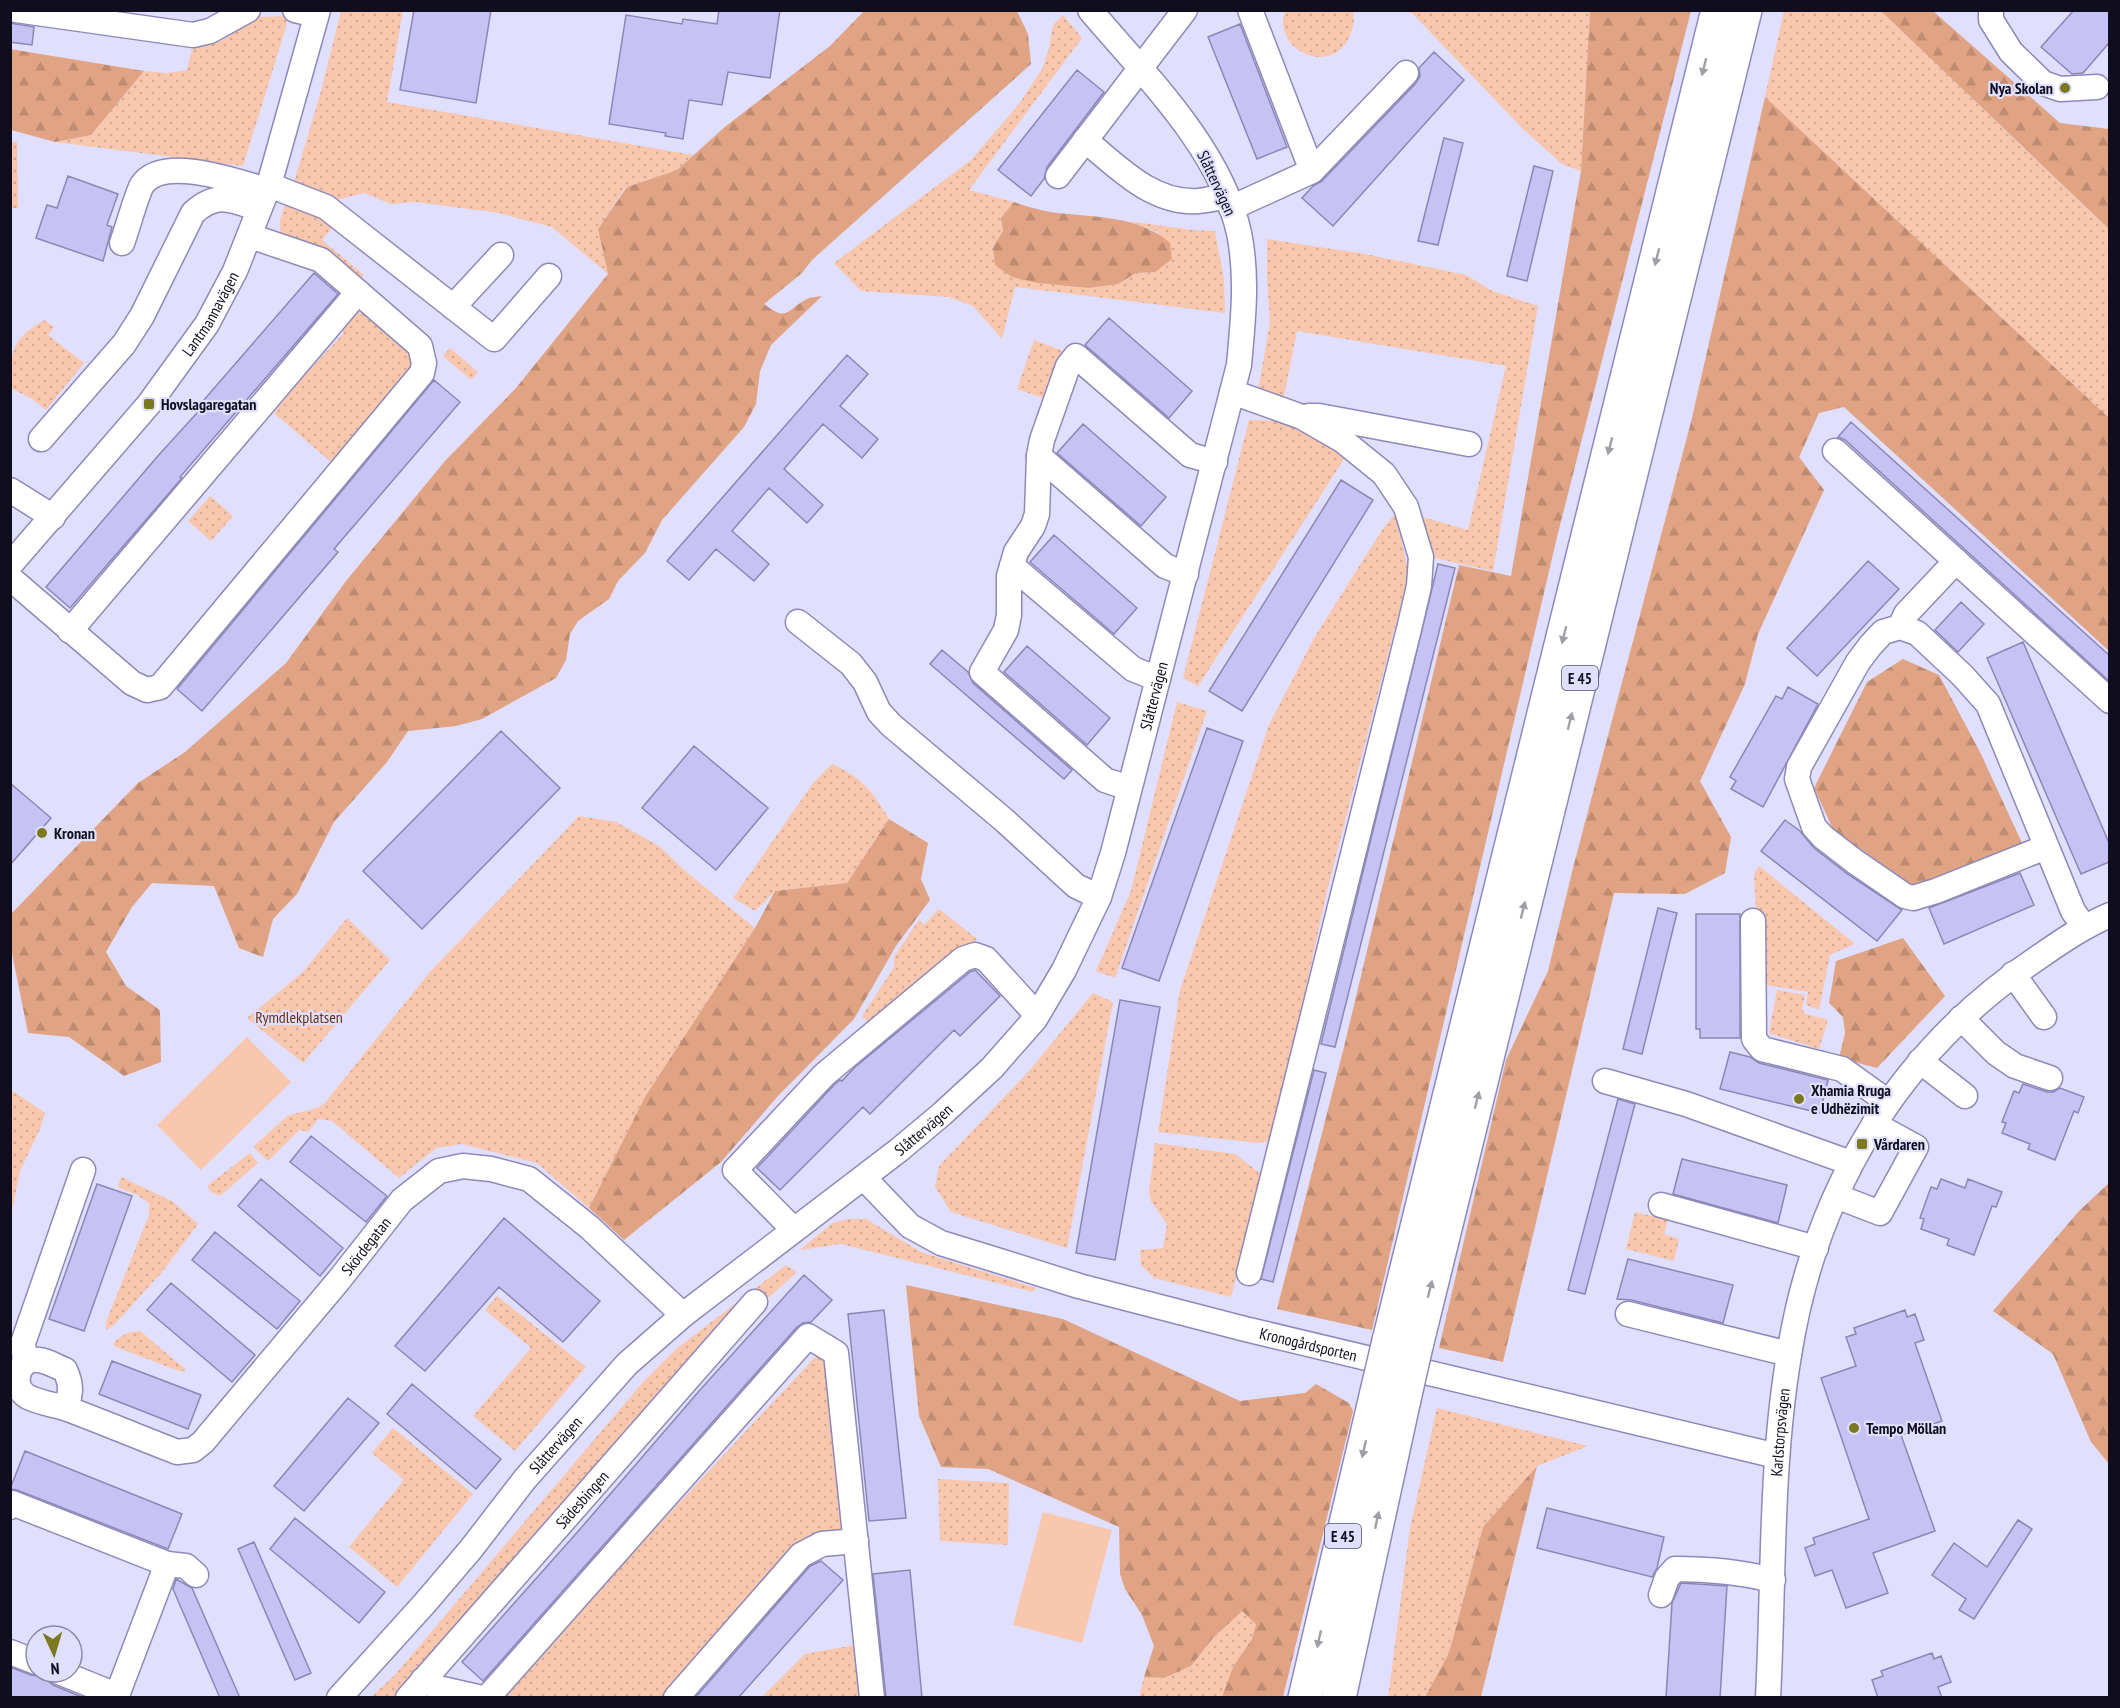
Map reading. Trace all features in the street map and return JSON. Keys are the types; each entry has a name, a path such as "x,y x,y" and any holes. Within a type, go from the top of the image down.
{"highway":[{"name":"E 45","path":"1403,1344 1718,10"},
{"name":"E 45","path":"1305,1698 1390,1396 1745,10"},
{"name":"E 45","path":"1339,1698 1390,1396"}],"street":[{"path":"16,10 193,35 210,31 248,10"},
{"name":"Slåttervägen","path":"339,1698 425,1603 471,1549 525,1479 627,1364 683,1315 864,1178 942,1114 992,1068 1037,1015 1079,943 1099,897 1186,574 1239,365 1244,317 1244,271 1239,232 1211,165 1188,126 1090,10"},
{"path":"1058,176 1185,10"},
{"path":"1250,10 1312,171"},
{"path":"1991,10 1991,21 2011,52 2043,83 2060,89 2097,87"},
{"name":"Lantmannavägen","path":"10,565 53,518 149,404 207,324 226,289 250,236 265,195 310,12"},
{"path":"1085,140 1143,187 1160,195 1178,200 1228,202 1312,171 1406,73"},
{"path":"122,243 142,185 157,173 183,171 218,175 265,195 326,207 494,339 549,276"},
{"path":"41,439 124,344 142,316 193,213 204,202 265,195"},
{"path":"10,578 132,683 147,690 160,687 422,373 424,363 420,346 321,260 250,236"},
{"path":"453,307 501,255"},
{"path":"70,631 358,292"},
{"path":"1129,788 1105,780 982,672 1006,630 1009,615 1009,576 1016,552 1033,526 1037,514 1039,456 1042,440 1068,366 1076,356 1190,454 1215,462"},
{"path":"1232,393 1302,417 1342,440 1384,474 1406,507 1421,556 1419,586 1249,1273"},
{"path":"1302,417 1319,416 1469,444"},
{"path":"1835,451 2109,701"},
{"path":"1039,456 1165,567 1186,574"},
{"path":"10,490 53,518"},
{"path":"1900,627 1906,614 1956,561"},
{"path":"1012,566 1133,669 1158,679"},
{"path":"798,622 851,664 865,682 879,712 891,725 1004,820 1076,886 1099,897"},
{"path":"2046,847 1913,898 1905,896 1854,861 1823,837 1814,826 1797,779 1799,767 1858,662 1883,632 1900,627 1917,633 1962,675 1988,705 2073,911 2084,927"},
{"name":"Karlstorpsvägen","path":"1768,1698 1777,1456 1789,1354 1813,1287 1815,1248 1836,1196 1851,1163 1888,1102 1920,1061 1961,1018 2013,974 2084,927 2109,915"},
{"path":"1753,921 1754,1039 1762,1049 1842,1069 1888,1102"},
{"path":"794,1230 735,1170 824,1075 963,959 975,955 986,959 1037,1015"},
{"path":"2013,974 2044,1017"},
{"path":"1961,1018 1996,1053 2015,1066 2050,1078"},
{"path":"1920,1061 1965,1096"},
{"path":"1605,1081 1686,1104 1851,1163"},
{"path":"1836,1196 1880,1213 1916,1147 1874,1124"},
{"name":"Skördegatan","path":"83,1170 23,1343 25,1362 19,1370 18,1386 27,1396 66,1408 177,1452 193,1450 203,1442 339,1280 402,1200 439,1172 464,1166 492,1168 529,1179 589,1227 683,1315"},
{"name":"Kronogårdsporten","path":"864,1178 910,1226 941,1244 1079,1286 1245,1329 1777,1456"},
{"path":"1661,1204 1815,1248"},
{"name":"Sädesbingen","path":"416,1689 755,1302"},
{"path":"1628,1314 1789,1354"},
{"path":"487,1698 808,1336 836,1353 872,1698"},
{"path":"25,1362 37,1359 65,1370 71,1391 66,1408"},
{"path":"10,1507 12,1503 167,1564 186,1566 196,1575"},
{"path":"676,1698 801,1555 822,1544 856,1541"},
{"path":"84,1683 116,1696 167,1564"},
{"path":"1661,1595 1667,1578 1675,1569 1697,1569 1773,1580"},
{"path":"416,1689 438,1688 482,1698"}],"green space":[{"path":"1285,10 1353,11 1352,31 1340,50 1329,56 1317,57 1305,54 1294,47 1287,37 1283,24"},
{"path":"341,11 403,11 387,102 693,155 677,170 626,187 598,229 608,274 552,227 499,213 416,202 391,204 364,193 337,200 294,182 321,91"},
{"path":"864,11 1017,11 1028,34 1031,64 812,260 802,273 764,304 778,313 783,313 807,299 822,296 771,345 760,371 756,404 744,427 662,520 645,553 618,581 609,599 578,621 570,634 566,660 556,678 482,719 456,726 408,731 387,762 334,822 297,894 273,919 263,957 239,948 214,886 152,883 132,907 106,952 126,986 160,1010 161,1062 124,1076 69,1037 28,1033 11,948 11,914 138,783 185,752 286,663 346,581 445,461 516,388 608,274 598,229 627,187 677,170 726,126 830,46"},
{"path":"1410,11 1590,11 1581,171 1562,164 1523,129"},
{"path":"1590,11 1691,11 1557,537 1372,1330 1277,1309 1344,1047 1459,565 1511,576 1581,171"},
{"path":"1784,11 1881,11 2109,229 2109,418 1765,97"},
{"path":"1881,11 1933,11 2060,123 2109,129 2109,229"},
{"path":"1063,15 1082,38 969,190 1014,202 1001,218 1003,231 993,247 1089,288 1118,284 1136,273 1155,272 1158,232 1128,221 1215,231 1224,280 1225,313 1015,287 1002,339 973,306 949,297 861,291 834,263 971,160 1019,104 1042,69 1053,25"},
{"path":"287,16 286,27 243,166 55,142 91,135 144,71 167,73 187,70 192,49 221,41 259,17"},
{"path":"10,49 144,71 91,135 55,142 11,130"},
{"path":"1765,97 2109,418 2109,651 1844,407 1819,413 1799,457 1824,490 1758,634 1745,684 1700,781 1731,837 1725,873 1685,894 1614,893 1503,1362 1439,1348 1506,1060 1548,971 1574,864 1691,422"},
{"path":"10,142 17,142 18,208 11,208"},
{"path":"286,202 324,217 334,226 322,240 364,275 359,281 315,249 281,233 280,221"},
{"path":"1014,202 1046,211 1113,219 1143,227 1170,243 1172,259 1155,272 1136,273 1118,284 1089,288 1038,283 1012,277 995,265 993,247 1003,231 1001,218"},
{"path":"1267,239 1365,254 1466,275 1492,291 1538,306 1493,571 1425,556 1419,516 1468,530 1506,366 1297,331 1283,401 1258,390 1270,323"},
{"path":"355,312 370,318 407,349 413,368 331,462 274,413 298,382 343,334 342,328"},
{"path":"44,320 54,327 48,335 84,363 46,410 31,398 10,388 12,356 15,348 25,334"},
{"path":"1034,340 1066,352 1049,400 1017,389"},
{"path":"450,348 478,372 471,380 443,356"},
{"path":"1249,420 1281,421 1346,456 1198,686 1183,678"},
{"path":"210,496 233,516 211,541 188,521"},
{"path":"1395,514 1409,573 1327,891 1275,1132 1269,1141 1259,1143 1158,1132 1180,990 1269,725 1314,638 1382,530"},
{"path":"1903,659 1939,675 1980,752 2023,845 1913,887 1833,829 1814,788 1867,682"},
{"path":"1177,702 1207,711 1115,978 1096,971 1131,891"},
{"path":"832,764 866,786 889,819 847,883 775,891 755,911 733,898 813,783"},
{"path":"579,816 616,822 659,846 685,871 755,928 645,1097 589,1208 537,1163 462,1144 436,1148 399,1178 332,1121 318,1119 308,1132 300,1130 268,1161 253,1147 287,1116 324,1104 429,973"},
{"path":"889,819 928,843 921,879 930,900 896,946 854,1019 778,1096 721,1162 624,1240 589,1208 645,1097 755,928 775,891 847,883"},
{"path":"1759,866 1855,944 1830,955 1819,1010 1806,1005 1808,992 1760,984 1754,875"},
{"path":"939,909 977,939 872,1026 862,1016 894,967 894,957 919,920 924,925"},
{"name":"Rymdlekplatsen","path":"347,918 390,960 303,1063 247,1018 303,972"},
{"path":"1903,938 1945,996 1877,1068 1839,1058 1845,1033 1843,1017 1829,1003 1836,961"},
{"path":"1777,990 1805,995 1802,1010 1806,1014 1828,1020 1819,1049 1769,1033"},
{"path":"1093,993 1113,1002 1067,1248 951,1212 935,1187 939,1166 1029,1071"},
{"path":"247,1037 291,1082 201,1170 157,1125"},
{"path":"11,1090 45,1113 20,1171 11,1216"},
{"path":"1155,1143 1235,1154 1262,1175 1231,1297 1154,1278 1141,1265 1140,1250 1163,1248 1167,1224 1151,1201 1149,1191"},
{"path":"250,1153 258,1163 220,1196 211,1192 207,1186"},
{"path":"121,1177 172,1201 198,1224 163,1271 114,1325 106,1330 106,1322 149,1215 149,1203 118,1187"},
{"path":"2109,1183 2109,1464 2091,1442 2053,1354 1993,1311 2079,1211"},
{"path":"1635,1212 1668,1220 1664,1234 1679,1239 1674,1261 1626,1249"},
{"path":"849,1219 866,1219 921,1252 1036,1288 1033,1292 841,1244 800,1250 832,1223"},
{"path":"786,1265 797,1272 678,1379 396,1697 370,1698 394,1676 643,1382 676,1349"},
{"path":"906,1285 1063,1319 1240,1401 1305,1393 1316,1384 1349,1403 1353,1411 1283,1697 1222,1697 1233,1667 1252,1639 1256,1624 1242,1611 1213,1638 1191,1666 1164,1678 1144,1677 1154,1646 1142,1615 1125,1589 1120,1574 1119,1527 988,1469 941,1467 919,1416"},
{"path":"497,1296 586,1367 515,1451 473,1416 531,1348 485,1310"},
{"path":"140,1331 185,1371 179,1371 113,1344 125,1334"},
{"path":"816,1356 830,1356 851,1529 810,1539 668,1697 497,1698"},
{"path":"1437,1408 1588,1446 1537,1466 1483,1527 1449,1653 1425,1697 1388,1698 1410,1528"},
{"path":"393,1428 473,1494 397,1587 349,1547 404,1480 372,1453"},
{"path":"1537,1466 1481,1697 1425,1697 1449,1653 1483,1527"},
{"path":"938,1479 1009,1483 1008,1545 940,1541"},
{"path":"1043,1512 1112,1530 1082,1643 1013,1625"},
{"path":"1242,1610 1256,1623 1252,1639 1233,1667 1222,1697 1139,1698 1144,1677 1164,1678 1191,1666 1213,1638"},
{"path":"860,1644 865,1697 761,1698 805,1654"}],"building":[{"path":"414,10 491,10 476,103 400,90"},
{"path":"719,10 780,10 770,78 728,72 722,105 689,100 683,139 665,136 666,133 609,124 626,15 682,24 683,19 717,24"},
{"path":"2074,10 2109,10 2109,43 2083,73 2072,74 2041,47"},
{"path":"10,23 34,27 32,45 10,42"},
{"path":"1240,24 1287,147 1257,159 1208,37"},
{"path":"1434,52 1464,80 1333,226 1302,198 1313,186 1322,181 1416,83 1420,76 1419,68"},
{"path":"1077,70 1104,92 1047,167 1044,179 1031,196 998,170"},
{"path":"1444,138 1463,143 1438,245 1418,241"},
{"path":"1534,166 1553,171 1527,281 1507,276"},
{"path":"68,176 118,194 107,225 112,227 103,261 36,238 47,205 57,208"},
{"path":"314,273 338,294 70,608 46,587 206,403 203,401"},
{"path":"1109,318 1192,391 1169,418 1085,345"},
{"path":"847,355 868,374 840,406 878,439 862,458 823,424 784,469 823,505 807,523 769,488 732,531 769,564 754,581 716,549 689,580 667,561"},
{"path":"434,380 460,402 334,549 338,552 202,711 177,689"},
{"path":"1851,422 2109,655 2109,681 1845,440 1838,437"},
{"path":"1083,424 1166,497 1141,526 1057,453"},
{"path":"1341,480 1373,500 1242,711 1209,691"},
{"path":"1054,535 1137,608 1114,634 1030,562"},
{"path":"1868,561 1899,589 1817,676 1787,648"},
{"path":"1438,564 1455,568 1335,1047 1321,1044"},
{"path":"1961,602 1984,624 1958,652 1935,630"},
{"path":"2023,642 2109,843 2109,862 2081,874 1987,658"},
{"path":"1027,646 1110,718 1087,745 1004,672"},
{"path":"942,650 968,672 973,683 1072,770 1064,779 930,664"},
{"path":"1788,687 1818,704 1763,807 1731,789 1736,781 1730,777 1776,696 1782,699"},
{"path":"1207,728 1243,741 1159,981 1122,968"},
{"path":"501,731 560,788 422,929 363,871"},
{"path":"694,746 768,808 716,870 642,808"},
{"path":"10,783 51,818 10,865"},
{"path":"1785,820 1800,831 1814,848 1846,873 1902,910 1877,941 1761,851"},
{"path":"2020,873 2034,905 1944,944 1929,908"},
{"path":"1658,908 1677,913 1642,1054 1623,1049"},
{"path":"1696,914 1740,914 1740,1038 1700,1038 1700,1029 1696,1029"},
{"path":"975,970 1000,996 960,1036 954,1030 870,1114 863,1107 780,1190 757,1168 834,1085 842,1081 854,1068"},
{"path":"1120,1000 1160,1007 1115,1260 1076,1253"},
{"path":"1730,1052 1750,1057 1759,1063 1828,1080 1820,1113 1720,1089"},
{"path":"1314,1070 1326,1073 1273,1282 1261,1279"},
{"path":"2023,1084 2047,1092 2060,1088 2084,1097 2078,1113 2074,1111 2055,1160 2028,1149 2030,1144 2002,1133 2006,1123 2002,1122 2014,1091 2019,1093"},
{"path":"1618,1099 1635,1104 1585,1294 1568,1290"},
{"path":"311,1136 387,1196 366,1222 290,1162"},
{"path":"1682,1159 1787,1185 1778,1223 1673,1194"},
{"path":"261,1179 343,1248 320,1276 238,1206"},
{"path":"1941,1179 1965,1188 1968,1179 2002,1192 1996,1207 1992,1206 1974,1255 1947,1245 1949,1239 1921,1229 1924,1219 1920,1218 1931,1187 1937,1189"},
{"path":"97,1184 132,1196 84,1331 49,1319"},
{"path":"504,1218 600,1301 563,1342 499,1287 425,1371 395,1346"},
{"path":"215,1232 300,1301 277,1329 192,1260"},
{"path":"1628,1259 1733,1285 1723,1323 1631,1300 1617,1299"},
{"path":"804,1275 832,1300 811,1322 797,1327 483,1681 462,1662"},
{"path":"171,1283 255,1355 232,1382 147,1310"},
{"path":"884,1310 906,1518 869,1521 848,1314"},
{"path":"1905,1310 1907,1317 1915,1314 1924,1340 1915,1343 1942,1421 1901,1435 1935,1531 1873,1553 1888,1593 1846,1608 1832,1570 1815,1576 1805,1548 1815,1544 1813,1538 1869,1519 1821,1378 1856,1366 1846,1337 1856,1334 1854,1328"},
{"path":"112,1361 201,1395 188,1429 99,1394"},
{"path":"412,1384 501,1459 476,1489 387,1414"},
{"path":"348,1398 379,1423 304,1511 274,1486"},
{"path":"25,1451 182,1514 168,1549 10,1489"},
{"path":"1547,1508 1664,1537 1657,1568 1652,1577 1537,1548"},
{"path":"295,1518 385,1592 359,1623 270,1549"},
{"path":"2018,1520 2032,1529 1974,1619 1959,1610 1966,1599 1932,1575 1954,1543 1987,1567"},
{"path":"254,1542 311,1673 295,1680 238,1549"},
{"path":"821,1561 843,1580 738,1698 695,1698 810,1566"},
{"path":"910,1570 922,1698 886,1698 873,1574"},
{"path":"176,1579 192,1588 240,1698 220,1698 173,1589"},
{"path":"1681,1583 1727,1586 1720,1698 1666,1698 1672,1603"},
{"path":"1932,1653 1934,1659 1941,1656 1951,1682 1938,1687 1942,1698 1878,1698 1872,1680 1883,1676 1881,1671"},
{"path":"10,1667 24,1672 24,1684 52,1684 84,1698 10,1698"}],"place":[{"name":"Nya Skolan","path":"2065,88"},
{"name":"Hovslagaregatan","path":"149,404"},
{"name":"Kronan","path":"42,833"},
{"name":"Xhamia Rruga e Udhëzimit","path":"1799,1099"},
{"name":"Vårdaren","path":"1862,1144"},
{"name":"Tempo Möllan","path":"1854,1428"}]}
